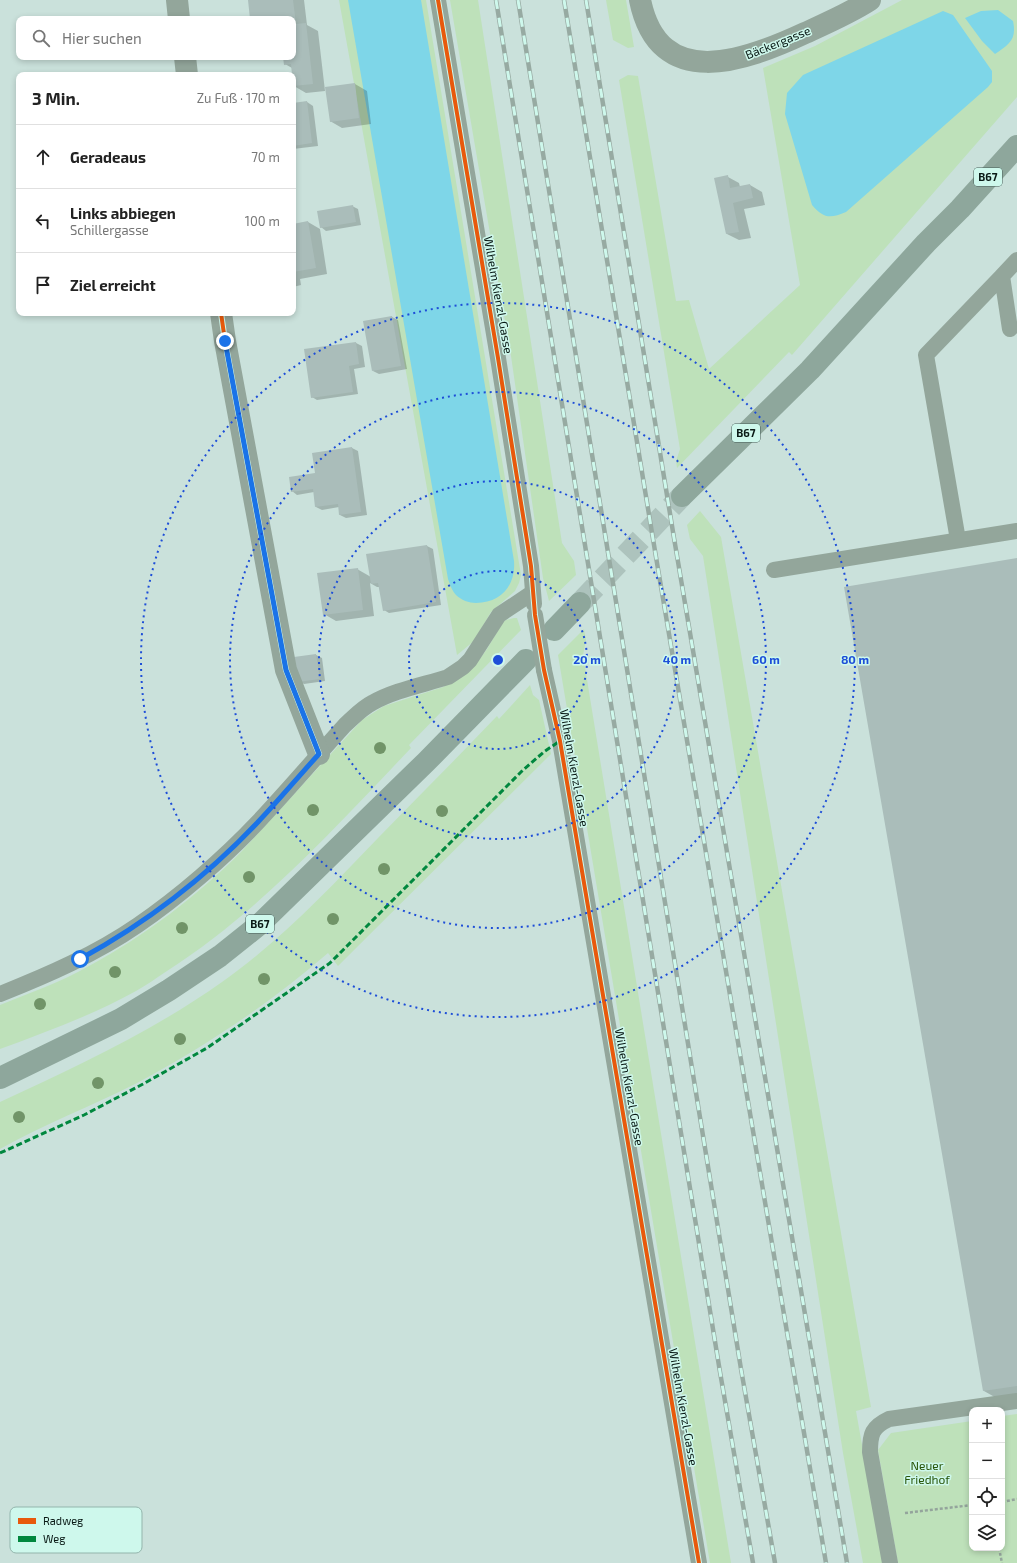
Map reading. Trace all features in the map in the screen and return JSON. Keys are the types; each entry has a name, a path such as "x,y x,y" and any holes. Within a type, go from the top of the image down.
{"main road":[{"name":"B67","path":"682,496 810,370 1017,146"},
{"path":"554,630 580,603"},
{"name":"B67","path":"0,1078 121,1019 169,990 225,952 260,924 403,785 535,665"}],"street":[{"path":"176,0 179,16"},
{"name":"Bäckergasse","path":"640,0 649,29 656,40 666,49 685,58 708,62 738,59 762,52 836,18 870,0"},
{"path":"185,60 187,72"},
{"path":"221,316 286,670 319,754"}],"lane":[{"name":"Wilhelm Kienzl-Gasse","path":"438,0 498,358 530,566 535,615 535,665 561,748 699,1563"},
{"path":"958,540 926,355 1017,260"},
{"path":"1002,276 1010,329"},
{"path":"774,570 1017,531"},
{"path":"0,994 80,959 112,942 164,906 226,853 258,823 345,725 370,704 397,692 448,677 463,667 477,651 499,616 532,593"},
{"path":"890,1563 870,1452 870,1441 873,1431 879,1423 889,1419 1017,1401"}],"path":[{"path":"1005,1502 1017,1500"},
{"path":"881,1515 969,1505"},
{"path":"1000,1551 1002,1563"}],"green space":[{"path":"339,0 426,0 521,575 515,591 491,612 474,641 457,655"},
{"path":"450,0 478,0 562,543 574,561 576,575 549,601 543,578 511,356"},
{"path":"606,0 626,0 634,47 628,48 613,40"},
{"path":"902,0 1017,0 1017,97 792,355 789,352 677,468 676,461 680,449 619,80 628,75 638,76 676,301 689,300 709,369 800,285 763,68 815,46"},
{"path":"700,511 721,537 871,1407 856,1411 883,1563 863,1563 843,1453 703,556 690,539 687,525"},
{"path":"517,618 521,630 409,745 411,748 325,838 234,922 152,981 120,1000 52,1030 0,1049 0,1005 78,972 130,942 170,914 207,884 242,851 362,720 384,706 443,687 473,668 487,649 503,622"},
{"path":"584,629 586,640 583,655 731,1563 710,1563 558,655"},
{"path":"530,685 533,695 539,700 551,754 338,966 328,953 260,1007 163,1069 103,1100 34,1131 0,1149 0,1102 85,1062 141,1032 196,1000 243,966 304,914 497,716 499,719"},
{"name":"Neuer Friedhof","path":"1017,1414 1017,1563 898,1563 878,1450 891,1433 969,1421 969,1551 1005,1551 1005,1416"}],"water":[{"path":"348,0 421,0 514,561 512,578 505,591 493,600 485,602 476,603 465,601 460,598 453,592 448,579"},
{"path":"998,10 1013,21 1014,33 1011,41 995,54 982,41 965,18 981,11"},
{"path":"943,11 953,15 992,71 992,82 846,212 835,216 823,215 812,205 785,114 787,93 803,75"}],"building":[{"path":"248,0 293,0 295,16 250,16"},
{"path":"306,23 313,84 296,86 296,72 292,72 291,64 284,65 283,60 296,60 296,24"},
{"path":"355,83 359,118 330,122 325,87"},
{"path":"307,101 312,143 296,146 296,103"},
{"path":"728,175 730,188 750,184 753,198 733,203 739,232 726,234 714,178"},
{"path":"353,205 356,222 320,228 317,211"},
{"path":"308,221 316,268 296,271 296,223"},
{"path":"392,316 401,366 372,371 363,321"},
{"path":"356,342 359,364 349,366 353,392 311,398 304,349"},
{"path":"352,447 361,512 339,515 338,504 315,507 313,489 291,492 289,477 315,473 312,453"},
{"path":"427,545 436,602 383,611 378,583 371,584 366,554"},
{"path":"1017,558 1017,1386 983,1391 844,587"},
{"path":"358,568 363,610 323,615 317,573"},
{"path":"316,654 320,679 298,682 294,657"}],"tunnel":[{"path":"580,603 682,496"}],"railway":[{"path":"496,0 720,1372 753,1563"},
{"path":"518,0 741,1369 775,1563"},
{"path":"564,0 656,557 826,1563"},
{"path":"586,0 674,538 847,1563"}],"marked path":[{"path":"0,1153 84,1115 207,1048 330,963 523,770 545,751 560,741"}],"cycle path":[{"path":"438,0 531,566 535,615 544,670 560,741 699,1563"},
{"path":"221,316 286,670 319,754"}],"route":[{"path":"80,959 112,942 138,925 164,906 231,849 258,823 319,754 286,670 225,341"}]}
